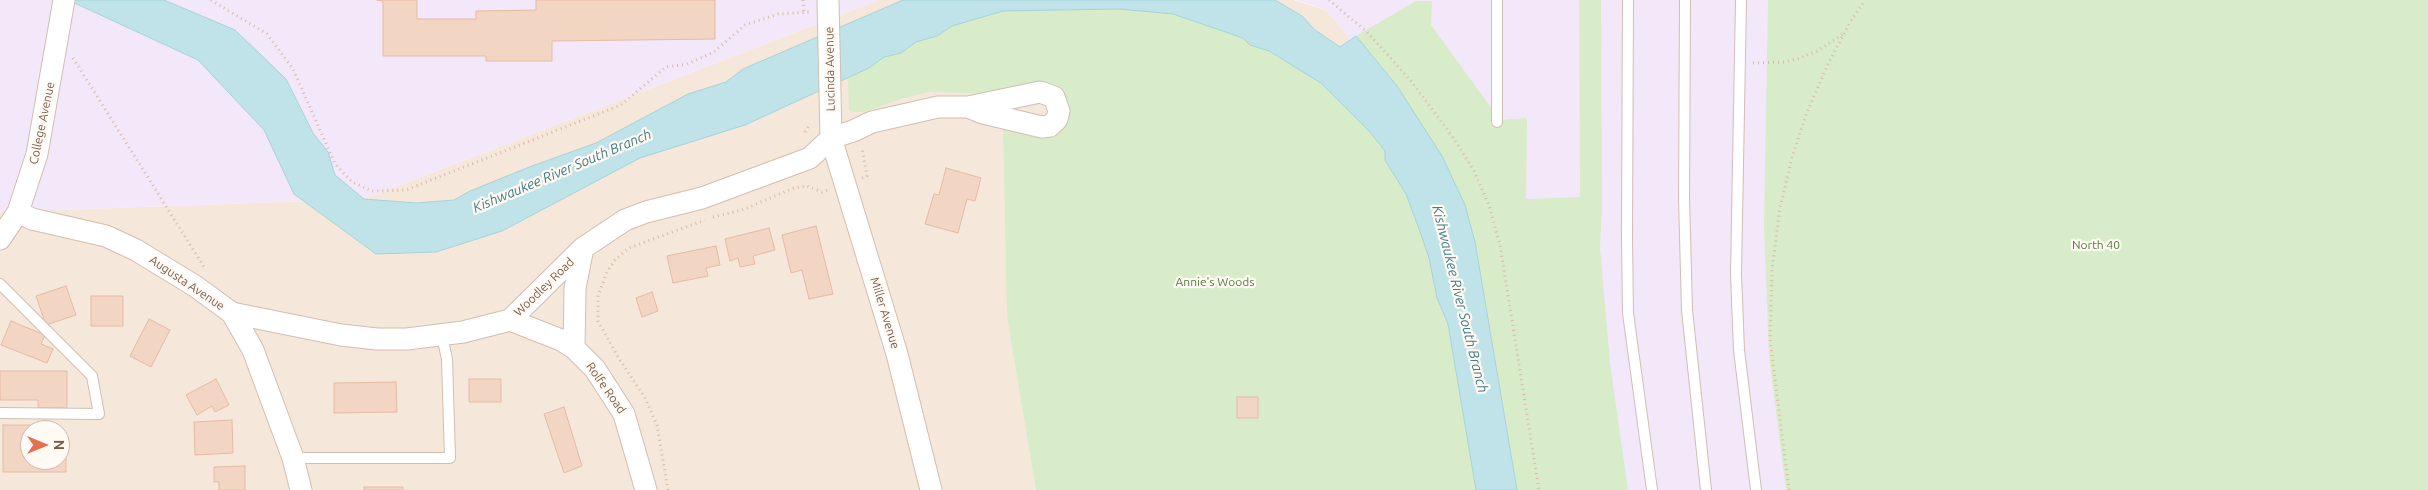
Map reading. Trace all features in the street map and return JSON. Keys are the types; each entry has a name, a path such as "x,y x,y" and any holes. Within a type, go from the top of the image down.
{"street":[{"name":"College Avenue","path":"0,239 18,212 37,154 63,7"},
{"name":"Lucinda Avenue","path":"828,8 830,138"},
{"path":"830,138 872,122 908,113 938,107 968,107"},
{"name":"Miller Avenue","path":"830,138 898,354 931,490"},
{"name":"Woodley Road","path":"232,314 359,337 407,339 442,336 510,320 583,248 625,220 646,212 702,198 810,158 830,138"},
{"name":"Augusta Avenue","path":"18,212 32,219 106,236 136,250 186,280 232,314 253,350 293,458 301,490"},
{"path":"574,348 575,288 583,248"},
{"name":"Rolfe Road","path":"510,320 561,340 574,348 594,369 624,414 646,490"}],"lane":[{"path":"1497,0 1497,122"},
{"path":"1628,0 1626,237 1628,313 1652,490"},
{"path":"1685,0 1687,310 1706,490"},
{"path":"1741,0 1736,274 1739,350 1756,490"},
{"path":"0,284 92,376 99,414 0,413"},
{"path":"293,458 450,458 447,359 442,336"}],"path":[{"path":"211,0 267,34 293,69 335,164 352,182 372,191 406,190 621,105 666,67 687,64 714,52 745,25 778,14 828,8"},
{"path":"803,0 804,12"},
{"path":"1328,0 1367,32 1411,81 1452,136 1473,169 1489,204 1500,245 1539,490"},
{"path":"1789,490 1770,339 1772,270 1780,208 1792,157 1806,115 1843,34 1866,0"},
{"path":"1740,63 1784,62 1800,58 1817,51 1843,34"},
{"path":"72,56 205,268"},
{"path":"668,490 657,425 645,398 618,357 598,321 598,296 607,272 615,260 629,248 641,242 722,214 742,210 794,188 807,186 822,192 867,176 859,128"}],"shaded area":[{"path":"0,0 879,0 364,199 0,212"},
{"path":"879,0 1293,0 1326,10 1444,152 1533,490 0,490 0,212 364,199"},
{"name":"North 40","path":"1297,0 2428,0 2428,490 1533,490 1444,152 1326,10"}],"green space":[{"path":"1579,0 1601,0 1602,210 1600,248 1610,363 1628,490 1517,490 1475,242 1442,156 1397,86 1356,36 1416,1 1432,1 1431,25 1500,120 1527,118 1526,199 1580,197"},
{"name":"North 40","path":"1768,0 2428,0 2428,490 1786,490 1769,357 1764,226"},
{"name":"Annie's Woods","path":"1119,9 1173,14 1243,38 1250,45 1269,51 1321,83 1370,132 1385,151 1385,160 1406,194 1418,226 1429,258 1437,298 1448,324 1476,490 1036,490 1007,316 1003,124 1026,131 1067,104 1014,94 929,92 901,99 864,112 853,112 849,110 848,78 869,68 884,57 901,53 916,42 937,36 952,26 1003,11"}],"water":[{"name":"Kishwaukee River South Branch","path":"68,0 164,0 235,30 286,79 313,133 328,152 335,175 364,199 417,203 454,200 470,191 532,166 596,143 688,94 726,82 743,69 903,0 1275,0 1302,16 1315,30 1340,47 1356,36 1397,86 1442,156 1465,205 1475,242 1517,490 1476,490 1448,324 1437,298 1429,258 1418,226 1406,194 1385,160 1385,151 1370,132 1321,83 1269,51 1250,45 1243,38 1173,14 1119,9 1003,11 952,26 937,36 916,42 901,53 884,57 869,68 745,125 640,158 502,231 436,252 376,254 294,194 264,130 198,60"}],"building":[{"path":"377,0 417,0 417,19 476,19 476,11 536,10 536,0 715,0 715,39 552,41 552,61 486,61 486,56 383,56 383,1"},
{"path":"946,168 981,178 975,201 967,199 958,233 925,224 934,194 939,195"},
{"path":"816,226 833,294 809,299 802,270 791,273 782,235"},
{"path":"769,228 775,250 753,256 755,264 740,267 738,258 730,261 725,239"},
{"path":"716,246 720,265 706,268 708,276 673,283 667,256"},
{"path":"66,286 76,315 46,325 36,296"},
{"path":"652,292 658,311 642,317 636,298"},
{"path":"91,296 123,296 123,326 91,326"},
{"path":"149,319 170,330 151,367 130,356"},
{"path":"11,321 45,335 41,344 53,349 47,363 1,345"},
{"path":"0,371 67,371 67,408 38,408 38,400 0,400"},
{"path":"216,379 229,405 215,412 212,406 197,415 186,395"},
{"path":"469,379 501,379 501,402 469,402"},
{"path":"396,382 397,412 334,413 334,383"},
{"path":"1237,397 1258,397 1258,418 1237,418"},
{"path":"564,407 582,466 564,473 544,414"},
{"path":"232,420 233,453 195,455 194,422"},
{"path":"3,425 20,425 20,470 66,470 66,472 3,472"},
{"path":"245,466 245,490 219,490 219,482 214,482 214,467"},
{"path":"364,487 403,487 403,490 364,490"}]}
